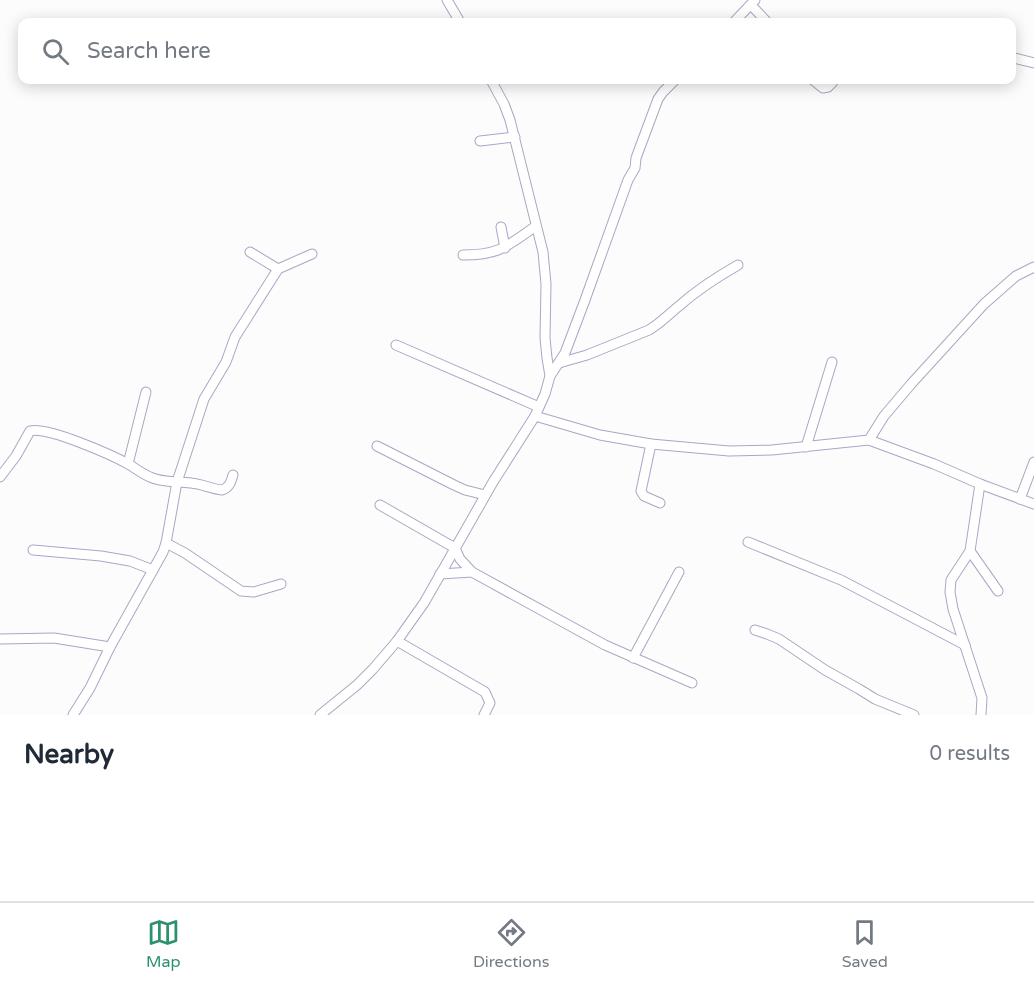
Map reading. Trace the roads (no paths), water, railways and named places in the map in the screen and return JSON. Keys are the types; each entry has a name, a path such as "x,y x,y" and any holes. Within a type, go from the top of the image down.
{"street":[{"path":"447,0 458,18"},
{"path":"738,18 753,2 764,18"},
{"path":"1016,58 1034,63"},
{"path":"493,84 504,104 515,137 543,252 546,284 545,338 550,376"},
{"path":"321,715 357,684 397,641 424,603 485,495 537,411 550,376 560,363 585,300 628,180 635,168 636,158 655,107 663,92 671,84"},
{"path":"818,84 823,88 831,84"},
{"path":"480,141 515,137"},
{"path":"463,255 484,254 505,248 536,226"},
{"path":"501,227 505,248"},
{"path":"250,252 278,269"},
{"path":"73,715 90,688 163,552 177,482 204,399 226,362 235,337 278,269 312,254"},
{"path":"560,363 587,355 649,330 711,281 738,265"},
{"path":"869,440 884,416 905,391 984,304 1016,276 1034,267"},
{"path":"396,345 537,411 600,435 651,444 729,451 772,450 869,440 1034,504"},
{"path":"806,447 832,362"},
{"path":"128,464 146,392"},
{"path":"0,477 9,467 32,430 47,432 92,448 128,464 148,477 222,490 229,486 234,476"},
{"path":"651,444 641,491 645,496 660,503"},
{"path":"377,446 465,490 485,495"},
{"path":"1020,499 1034,462"},
{"path":"980,484 970,551 951,580 950,592 953,609 982,698 981,715"},
{"path":"380,505 455,548 460,559 472,572 606,645 692,683"},
{"path":"748,542 841,580 965,645"},
{"path":"166,543 185,553 241,591 254,592 281,584"},
{"path":"33,550 102,556 130,561 153,570"},
{"path":"970,551 998,591"},
{"path":"440,574 472,572"},
{"path":"633,658 679,572"},
{"path":"755,630 779,639 825,670 875,699 914,715"},
{"path":"0,639 54,638 110,647"},
{"path":"397,641 485,692 490,703 484,715"},
{"path":"884,715 888,705"}]}
